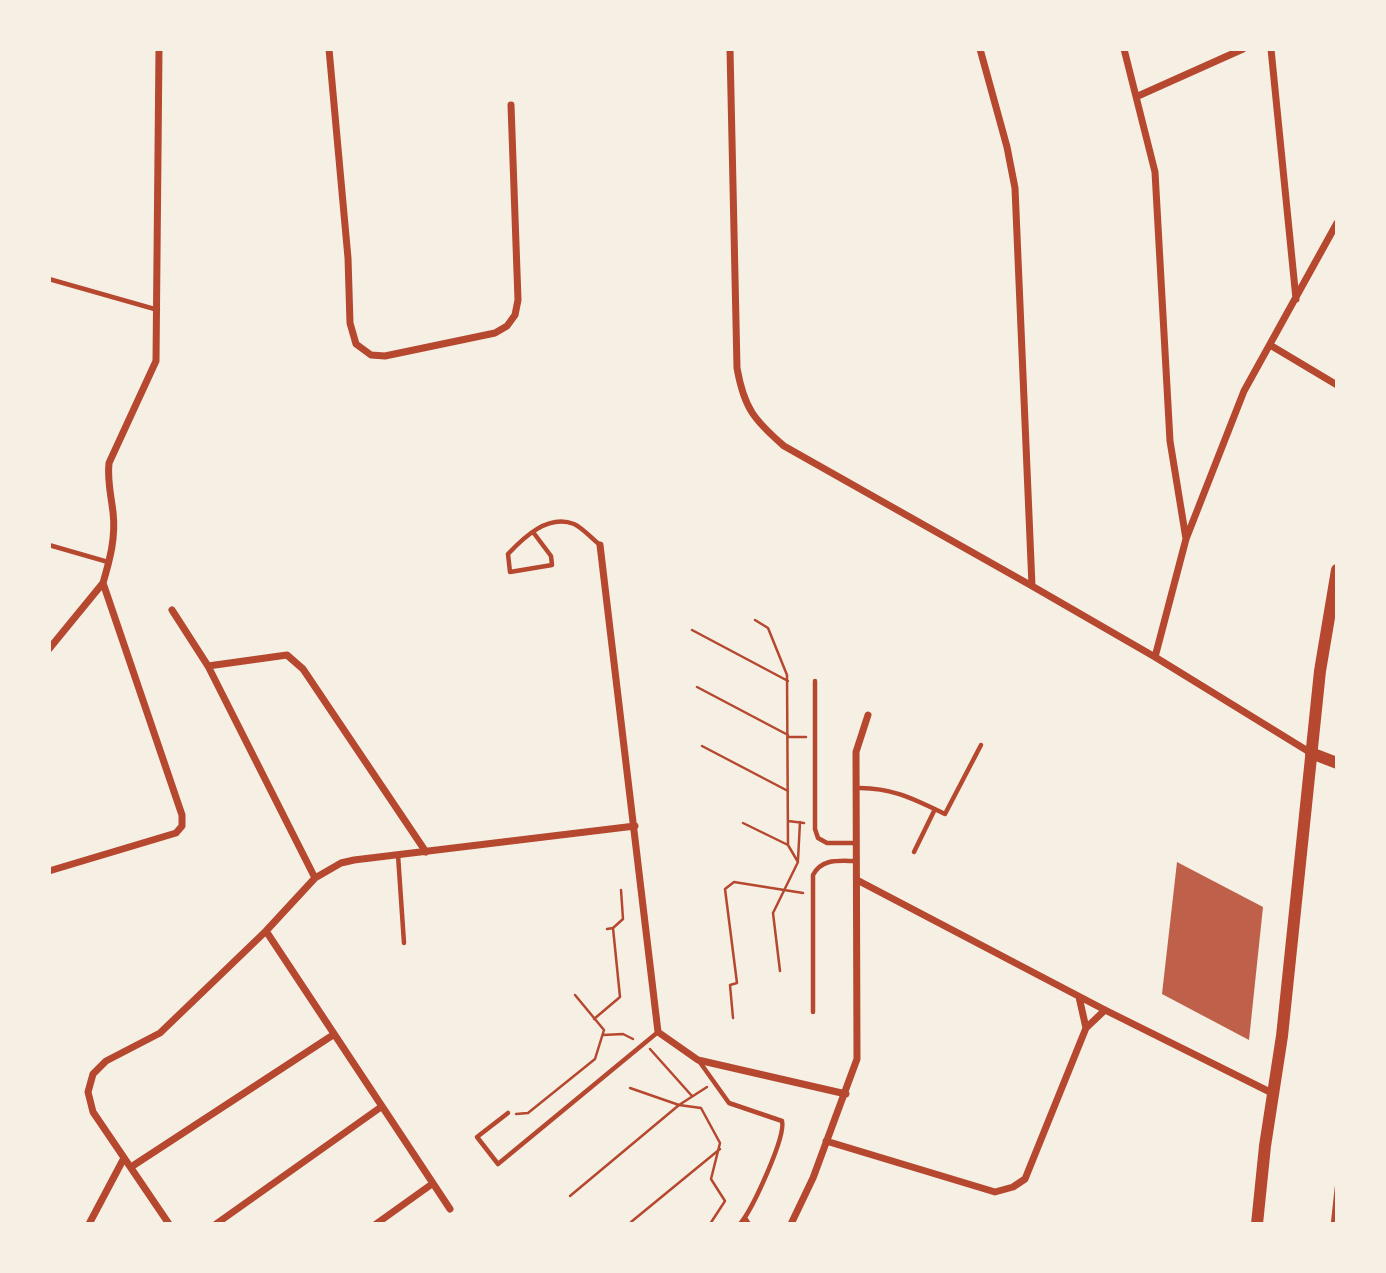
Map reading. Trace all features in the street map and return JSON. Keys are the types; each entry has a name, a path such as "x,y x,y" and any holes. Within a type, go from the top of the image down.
{"main road":[{"path":"1257,1224 1272,1093 1284,1022 1320,671 1337,570"},
{"path":"1311,753 1337,763"}],"street":[{"path":"49,649 103,583 113,547 114,525 107,477 109,463 156,361 159,49"},
{"path":"329,49 348,258 350,323 356,344 371,355 385,356 495,333 507,326 515,315 518,282 511,105"},
{"path":"730,49 737,368 743,399 758,423 784,446 1155,657 1311,753"},
{"path":"981,49 1015,188 1032,586"},
{"path":"1124,49 1155,172 1170,441 1186,539"},
{"path":"1138,96 1243,49"},
{"path":"1270,49 1296,299"},
{"path":"1155,657 1186,539 1244,391 1337,223"},
{"path":"1270,345 1337,385"},
{"path":"600,545 658,1032 698,1060 846,1094"},
{"path":"49,871 176,833 182,826 182,815 103,583"},
{"path":"172,610 208,666 315,878"},
{"path":"208,666 287,655 303,669 426,852"},
{"path":"791,1224 846,1094 857,1059 856,752 868,715"},
{"path":"169,1224 93,1112 88,1092 93,1074 106,1060 160,1033 266,932 315,878 341,863 635,826"},
{"path":"857,880 1079,997 1272,1093"},
{"path":"266,932 450,1209"},
{"path":"1079,997 1086,1028"},
{"path":"826,1141 996,1192 1013,1187 1025,1179 1086,1028 1105,1010"},
{"path":"131,1167 333,1035"},
{"path":"216,1224 381,1107"},
{"path":"89,1224 124,1158"},
{"path":"376,1224 432,1184"}],"lane":[{"path":"49,279 158,311"},
{"path":"533,531 551,555 552,565 510,572 508,554 533,531 554,522 574,524 600,545"},
{"path":"49,545 109,562"},
{"path":"815,681 815,829 818,838 827,843 857,843"},
{"path":"856,788 878,787 902,793 945,814 981,745"},
{"path":"914,852 935,809"},
{"path":"398,855 404,943"},
{"path":"813,1012 813,875 817,866 827,861 856,861"},
{"path":"508,1113 477,1137 498,1164 658,1032"},
{"path":"698,1060 729,1103 776,1117 783,1126 746,1217 740,1224"},
{"path":"1334,1224 1337,1188"},
{"path":"746,1217 749,1224"}],"path":[{"path":"755,620 768,628 788,681 788,845 797,860"},
{"path":"692,630 788,681"},
{"path":"697,687 788,736 815,737"},
{"path":"702,746 788,791"},
{"path":"780,971 773,913 797,860 802,822 788,821"},
{"path":"743,823 788,845"},
{"path":"733,1018 730,985 737,984 725,889 734,883 784,891 803,892 806,889"},
{"path":"607,929 613,928 624,916 621,890"},
{"path":"594,1019 620,998 613,928"},
{"path":"508,1113 525,1115 595,1059 604,1030 575,995"},
{"path":"603,1035 623,1034 645,1044 692,1096"},
{"path":"570,1196 680,1105 715,1083"},
{"path":"630,1088 680,1105 701,1108 720,1143 711,1179 725,1201 710,1224"},
{"path":"631,1222 720,1149"}],"building":[{"path":"1177,862 1263,907 1249,1040 1162,994"}]}
